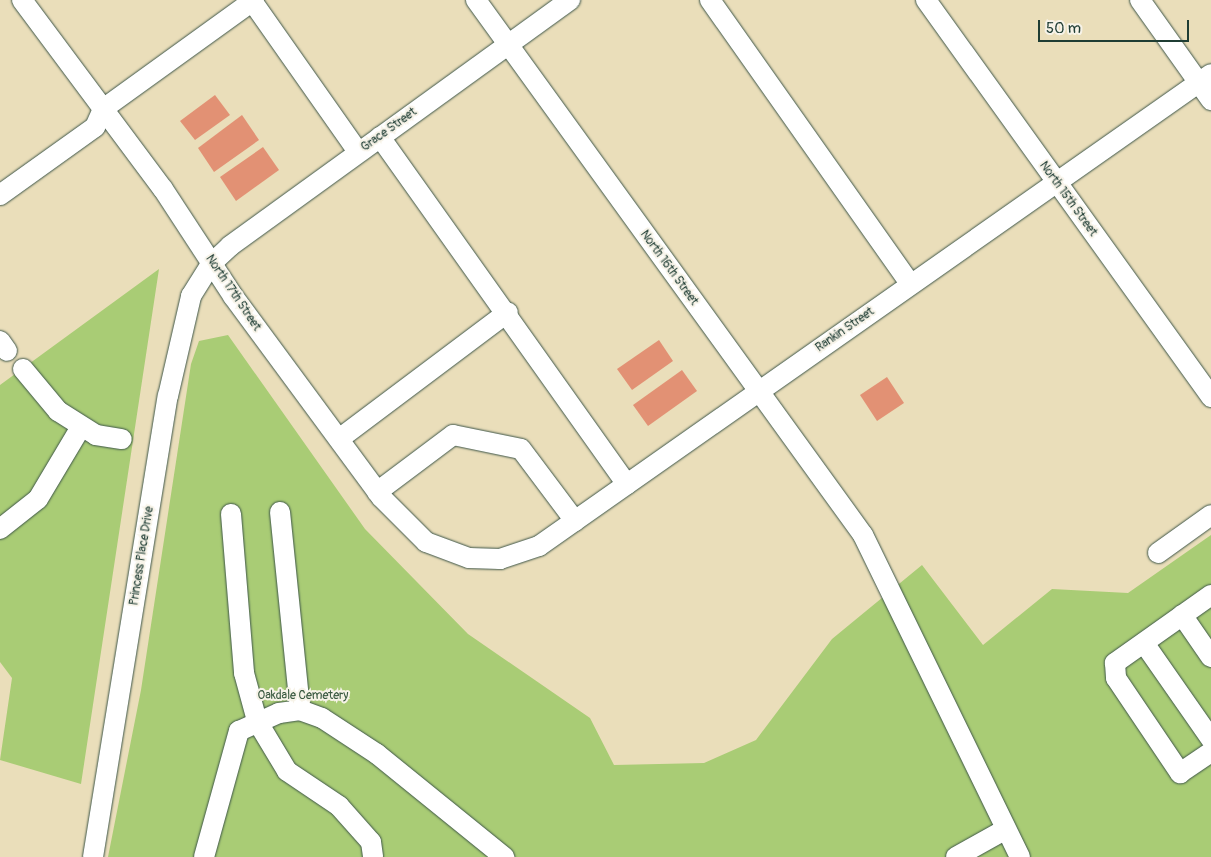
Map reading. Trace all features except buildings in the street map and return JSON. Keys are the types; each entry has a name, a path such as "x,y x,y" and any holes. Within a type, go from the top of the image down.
{"street":[{"name":"North 17th Street","path":"22,0 103,109 377,492 426,542 469,558"},
{"name":"North 16th Street","path":"476,0 864,535 1020,857"},
{"name":"Grace Street","path":"212,263 358,152 570,0"},
{"path":"710,0 910,283"},
{"name":"North 15th Street","path":"926,0 1211,397"},
{"path":"1140,0 1205,79 1211,100"},
{"path":"0,195 95,127 103,109 253,1 358,152"},
{"name":"Rankin Street","path":"469,558 518,555 574,521 910,283 1205,79"},
{"path":"380,137 508,312 627,484"},
{"name":"Princess Place Drive","path":"93,857 178,345 191,296 212,263"},
{"path":"339,439 508,312"},
{"path":"23,369 53,406 81,427 122,439"},
{"path":"0,529 38,499 81,427"},
{"path":"377,492 454,435 521,448 574,521"},
{"path":"280,512 300,710"},
{"path":"231,514 244,672 257,721 287,771 339,806 371,842 373,857"},
{"path":"1158,553 1211,515"},
{"path":"1211,595 1115,663 1116,678 1180,773 1211,752"},
{"path":"1182,615 1211,657"},
{"path":"1144,642 1211,738"},
{"path":"204,857 233,746 239,730 257,721 300,710 322,718 377,754 504,857"},
{"path":"956,857 1006,829"}],"green space":[{"path":"159,269 81,784 0,760 12,678 0,662 0,385"},
{"name":"Oakdale Cemetery","path":"228,335 365,529 468,634 590,718 614,765 704,763 756,740 832,639 922,565 983,645 1052,589 1128,593 1211,535 1211,857 108,857 141,690 191,364 199,341"}]}
